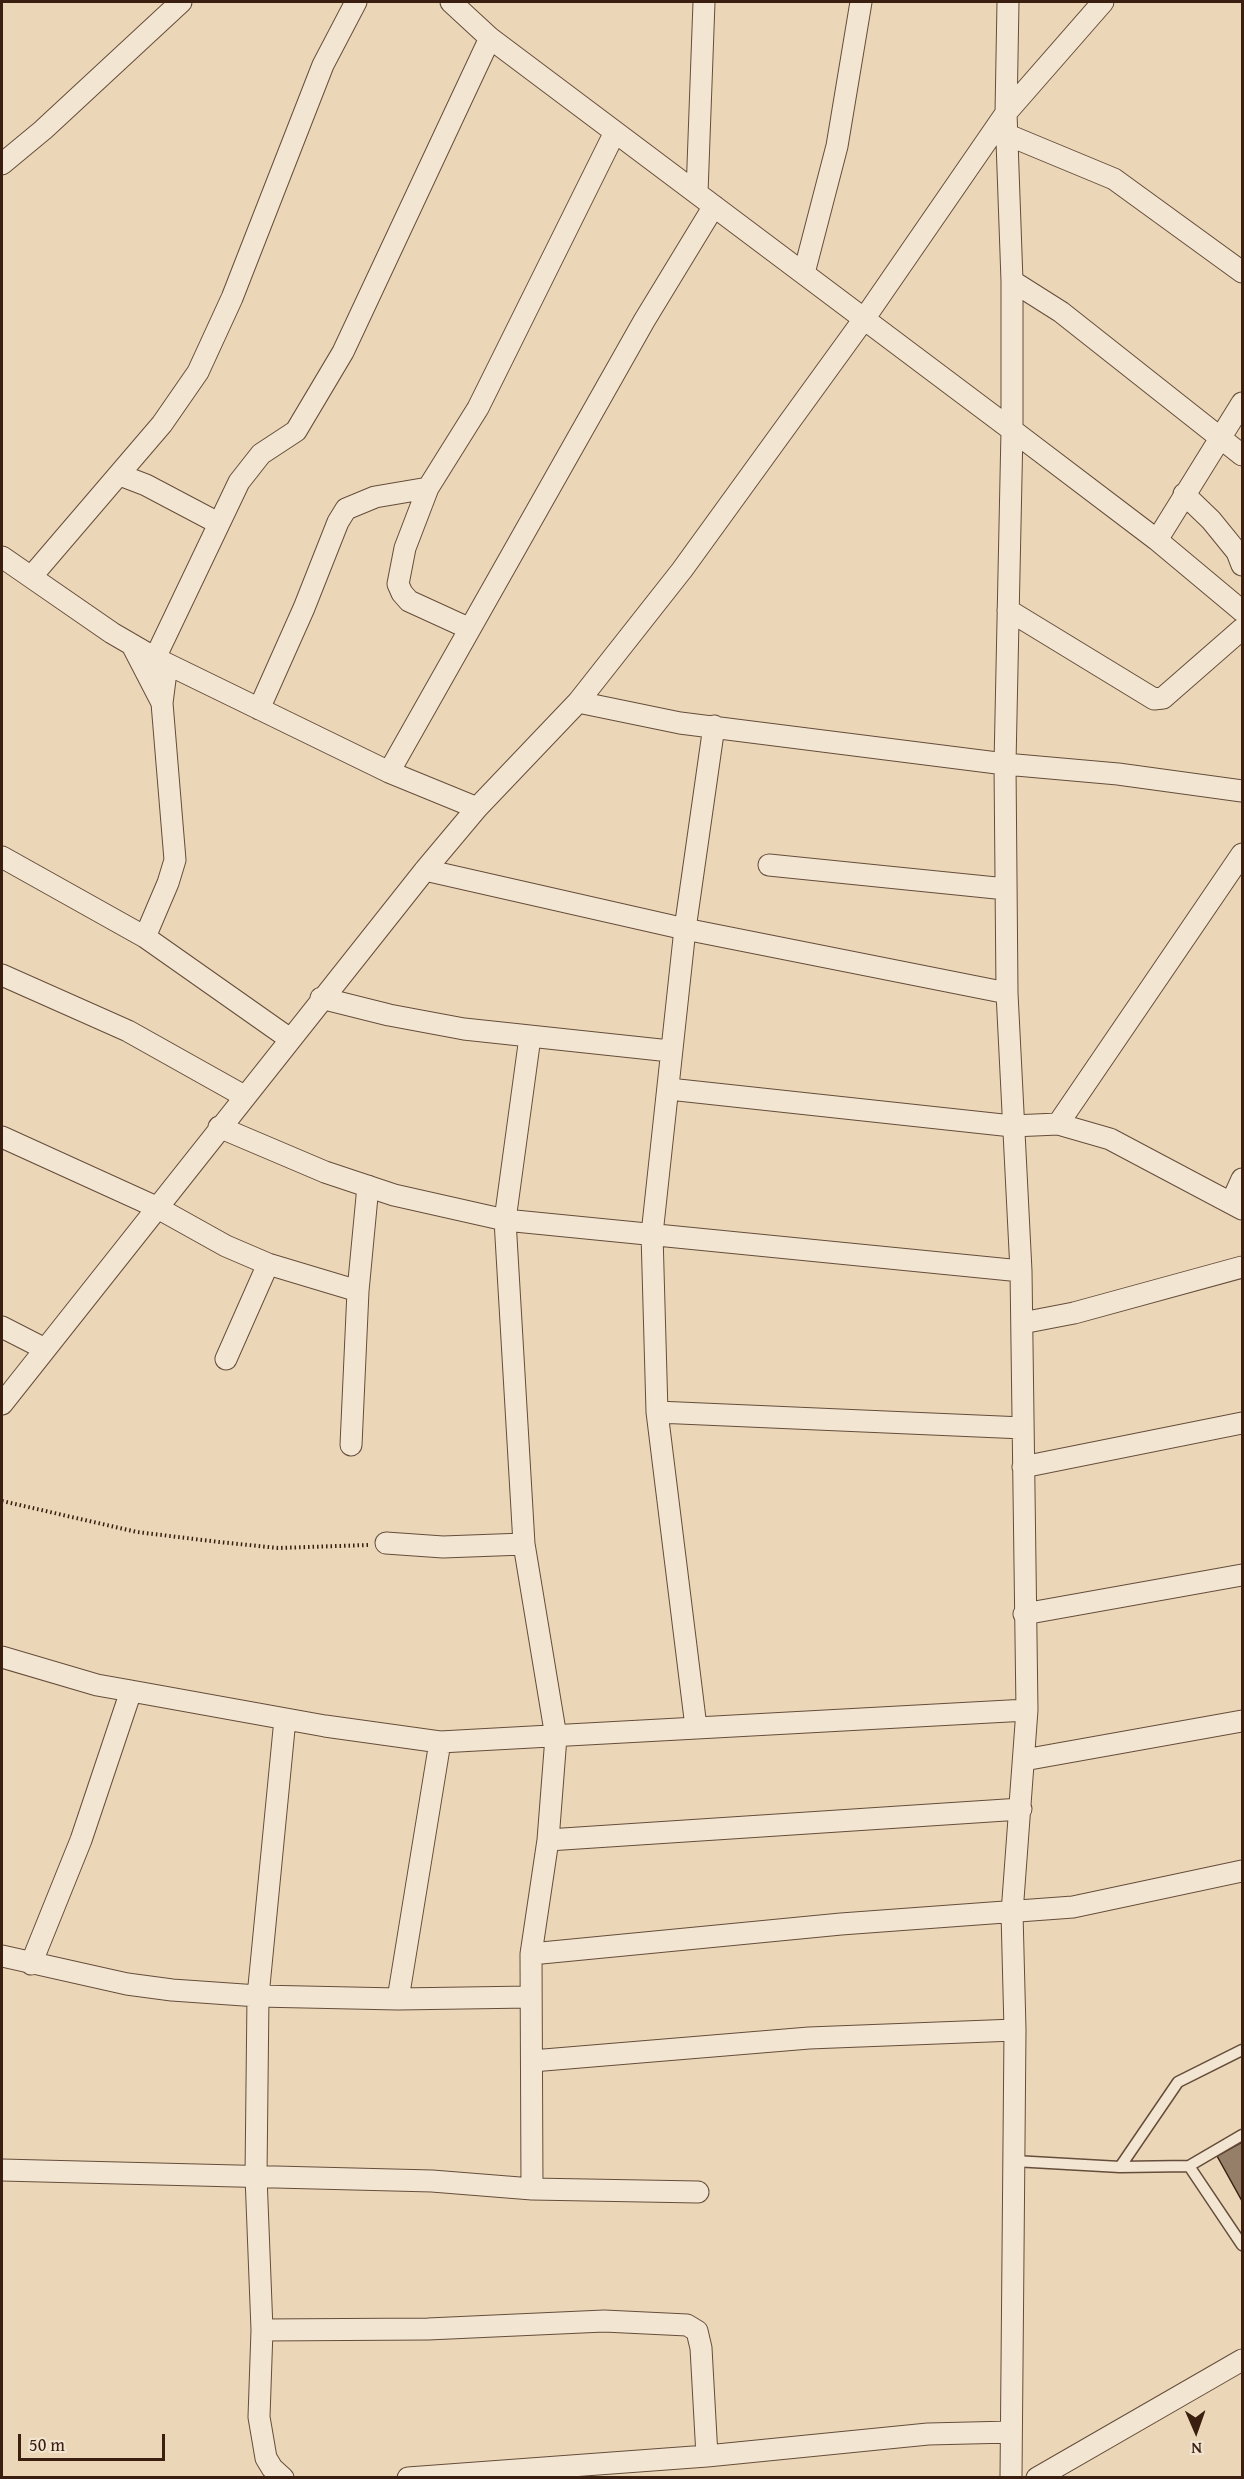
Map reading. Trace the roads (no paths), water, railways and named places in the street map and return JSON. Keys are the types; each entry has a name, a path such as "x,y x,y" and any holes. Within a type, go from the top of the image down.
{"street":[{"path":"2,164 43,130 181,2"},
{"path":"31,576 162,424 198,372 232,298 322,65 356,2"},
{"path":"451,2 473,9 490,38 1157,540 1242,611"},
{"path":"389,772 468,628 644,321 705,199 704,2"},
{"path":"804,273 837,146 861,2"},
{"path":"1008,2 1006,113 1012,280 1012,430 1005,764 1007,993 1012,1126 1022,1271 1024,1614 1027,1710 1012,1913 1015,2030 1011,2478"},
{"path":"2,1404 424,870 477,808 578,702 682,570 864,319 1006,113 1103,2"},
{"path":"145,937 168,883 175,860 162,703 161,661 218,523 246,470 261,454 296,431 343,352 490,38"},
{"path":"468,628 409,601 398,584 405,548 428,488 478,408 615,132"},
{"path":"1008,135 1114,178 1242,272"},
{"path":"1012,280 1061,312 1242,455"},
{"path":"1157,540 1242,403"},
{"path":"120,475 146,485 218,523"},
{"path":"259,709 304,608 338,522 346,509 375,497 428,488"},
{"path":"1184,494 1211,520 1237,552 1242,565"},
{"path":"2,557 161,661 389,772 477,808"},
{"path":"1008,610 1154,699 1162,698 1242,629"},
{"path":"132,644 162,703"},
{"path":"578,702 680,723 1005,764 1118,774 1242,791"},
{"path":"696,1727 657,1412 652,1234 669,1089 670,1051 714,726"},
{"path":"2,857 145,937 291,1039"},
{"path":"1058,1124 1240,864"},
{"path":"768,865 1006,889"},
{"path":"424,870 685,929 1007,993"},
{"path":"2,975 128,1031 244,1096"},
{"path":"321,998 444,1026 670,1051"},
{"path":"530,1037 505,1220 524,1544 556,1737 548,1840 531,1954 532,2188"},
{"path":"669,1089 1012,1126 1058,1124 1110,1138 1237,1205 1242,1179"},
{"path":"219,1127 325,1172 394,1195 505,1220 1022,1271"},
{"path":"2,1137 156,1207 226,1246 268,1264 358,1291"},
{"path":"351,1445 358,1291 368,1186"},
{"path":"226,1359 268,1264"},
{"path":"1022,1323 1074,1314 1242,1267"},
{"path":"2,1327 45,1349"},
{"path":"657,1412 1023,1428"},
{"path":"1023,1467 1242,1423"},
{"path":"387,1543 443,1547 524,1544"},
{"path":"1024,1614 1242,1575"},
{"path":"2,1657 97,1685 285,1719 440,1742 1027,1710"},
{"path":"32,1964 81,1840 131,1691"},
{"path":"283,2478 272,2468 261,2440 259,2417 262,2330 256,2176 258,1996 285,1719"},
{"path":"1024,1760 1242,1721"},
{"path":"398,1999 440,1742"},
{"path":"548,1840 1021,1809"},
{"path":"531,1954 841,1924 1073,1907 1242,1871"},
{"path":"2,1956 127,1984 258,1996 398,1999 530,1997"},
{"path":"532,2061 810,2038 1015,2030"},
{"path":"2,2170 432,2181 532,2188 698,2192"},
{"path":"262,2330 428,2329 604,2321 687,2325 697,2331 701,2348 707,2456"},
{"path":"1037,2478 1242,2360"},
{"path":"408,2478 707,2456 928,2434 1011,2432"}],"lane":[{"path":"1120,2167 1178,2082 1242,2050"},
{"path":"1014,2161 1120,2167 1189,2166 1242,2135"},
{"path":"1189,2166 1242,2245"}]}
